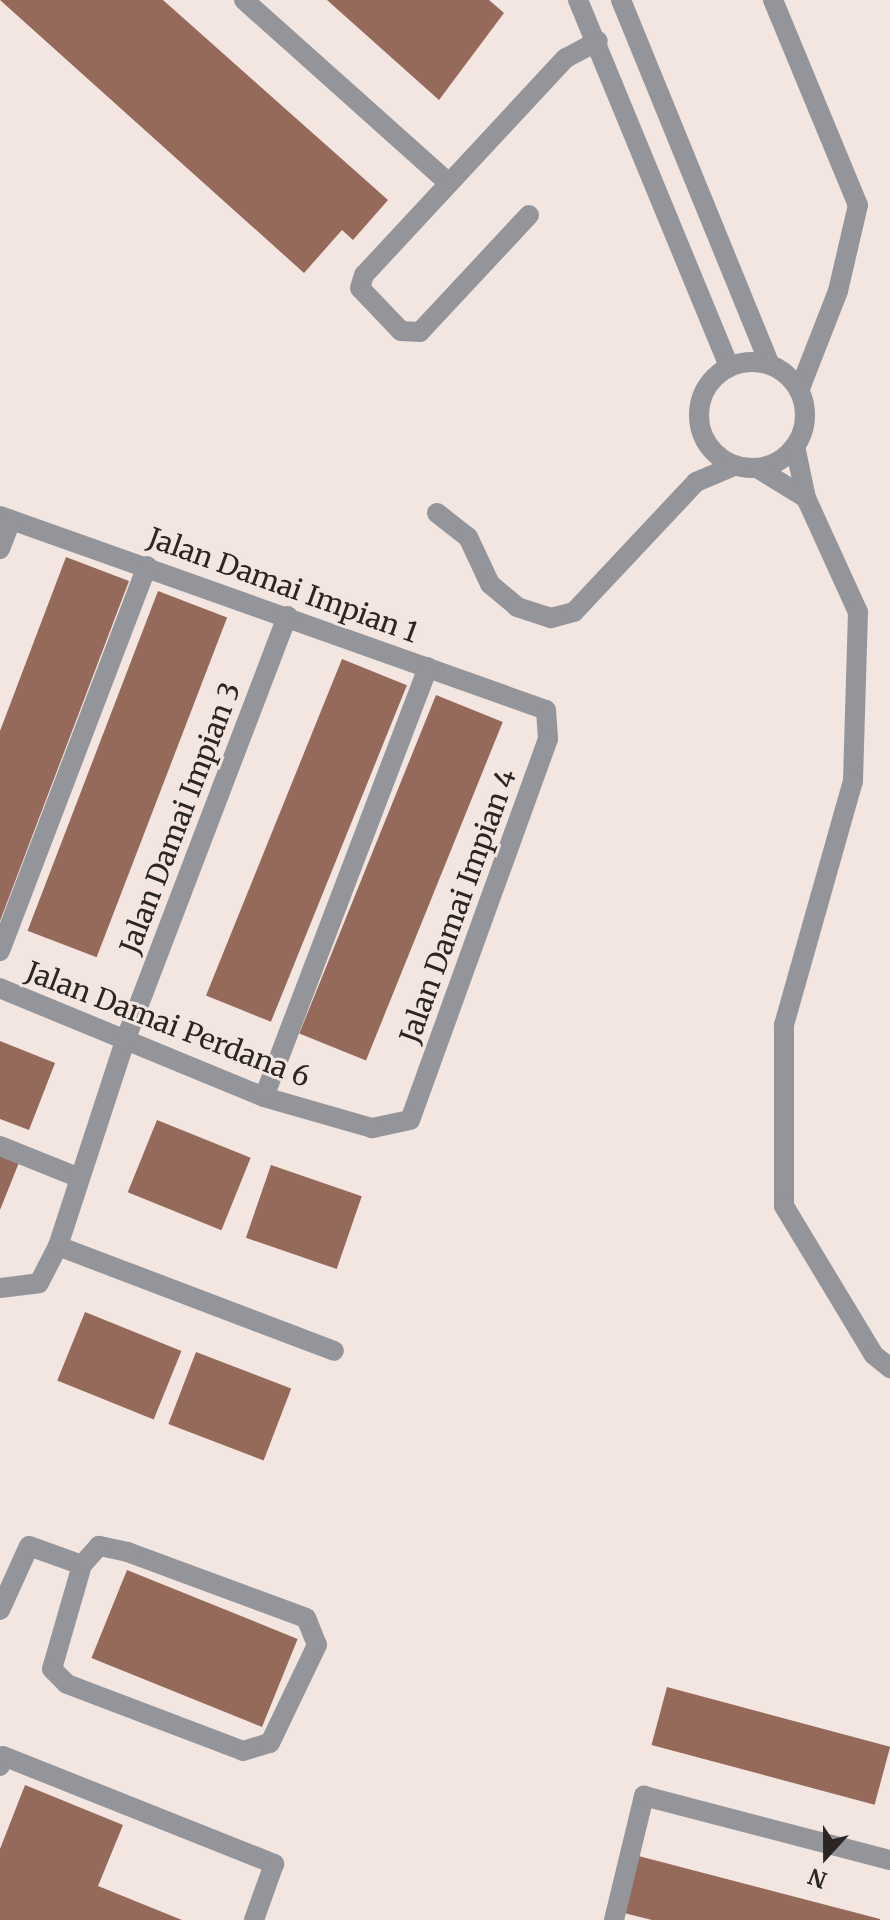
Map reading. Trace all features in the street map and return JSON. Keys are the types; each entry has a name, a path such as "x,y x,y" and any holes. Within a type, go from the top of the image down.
{"street":[{"path":"244,0 449,183"},
{"path":"578,0 598,41 729,367"},
{"path":"621,0 776,368 799,391"},
{"path":"773,0 858,205 838,291 799,391 805,419 795,446 806,498 858,612 853,781 784,1025 784,1206 874,1355 890,1368"},
{"path":"529,215 420,332 401,331 360,288 364,275 566,58 598,41"},
{"path":"729,367 776,368 815,346"},
{"path":"696,482 704,439 699,406 729,367"},
{"path":"704,439 736,465 757,468 806,498"},
{"path":"757,468 795,446"},
{"path":"437,513 468,537 490,584 517,607 551,618 574,612 696,482 736,465"},
{"path":"0,549 5,518"},
{"name":"Jalan Damai Impian 1","path":"5,518 546,710"},
{"path":"0,951 147,566"},
{"name":"Jalan Damai Impian 3","path":"0,1288 39,1283 58,1246 125,1041 287,616"},
{"path":"264,1097 428,667"},
{"name":"Jalan Damai Impian 4","path":"410,1120 548,739 546,710"},
{"name":"Jalan Damai Perdana 6","path":"0,988 264,1097 372,1128 410,1120"},
{"path":"0,1146 80,1178"},
{"path":"58,1246 334,1351"},
{"path":"0,1610 29,1546 82,1565"},
{"path":"99,1546 128,1552 306,1618 317,1645 270,1743 243,1751 67,1684 52,1669 82,1565 99,1546"},
{"path":"0,1766 3,1756 274,1864 254,1920"},
{"path":"614,1920 644,1796 890,1860"}],"building":[{"path":"0,0 163,0 388,200 353,240 342,230 304,273"},
{"path":"327,0 489,0 504,13 439,100"},
{"path":"66,557 129,581 0,921 0,731"},
{"path":"158,591 227,618 97,957 28,931"},
{"path":"342,659 407,685 271,1022 206,996"},
{"path":"436,695 503,722 366,1060 299,1033"},
{"path":"0,1041 55,1063 29,1130 0,1119"},
{"path":"157,1120 251,1158 221,1230 128,1192"},
{"path":"0,1153 20,1160 0,1210"},
{"path":"271,1165 362,1196 337,1269 246,1238"},
{"path":"85,1312 181,1351 154,1420 57,1381"},
{"path":"196,1352 291,1389 264,1460 168,1424"},
{"path":"127,1570 298,1639 262,1727 91,1658"},
{"path":"667,1687 890,1747 875,1805 651,1745"},
{"path":"25,1785 123,1825 98,1886 182,1920 0,1920 0,1849"},
{"path":"627,1853 880,1920 652,1920 612,1910"}]}
